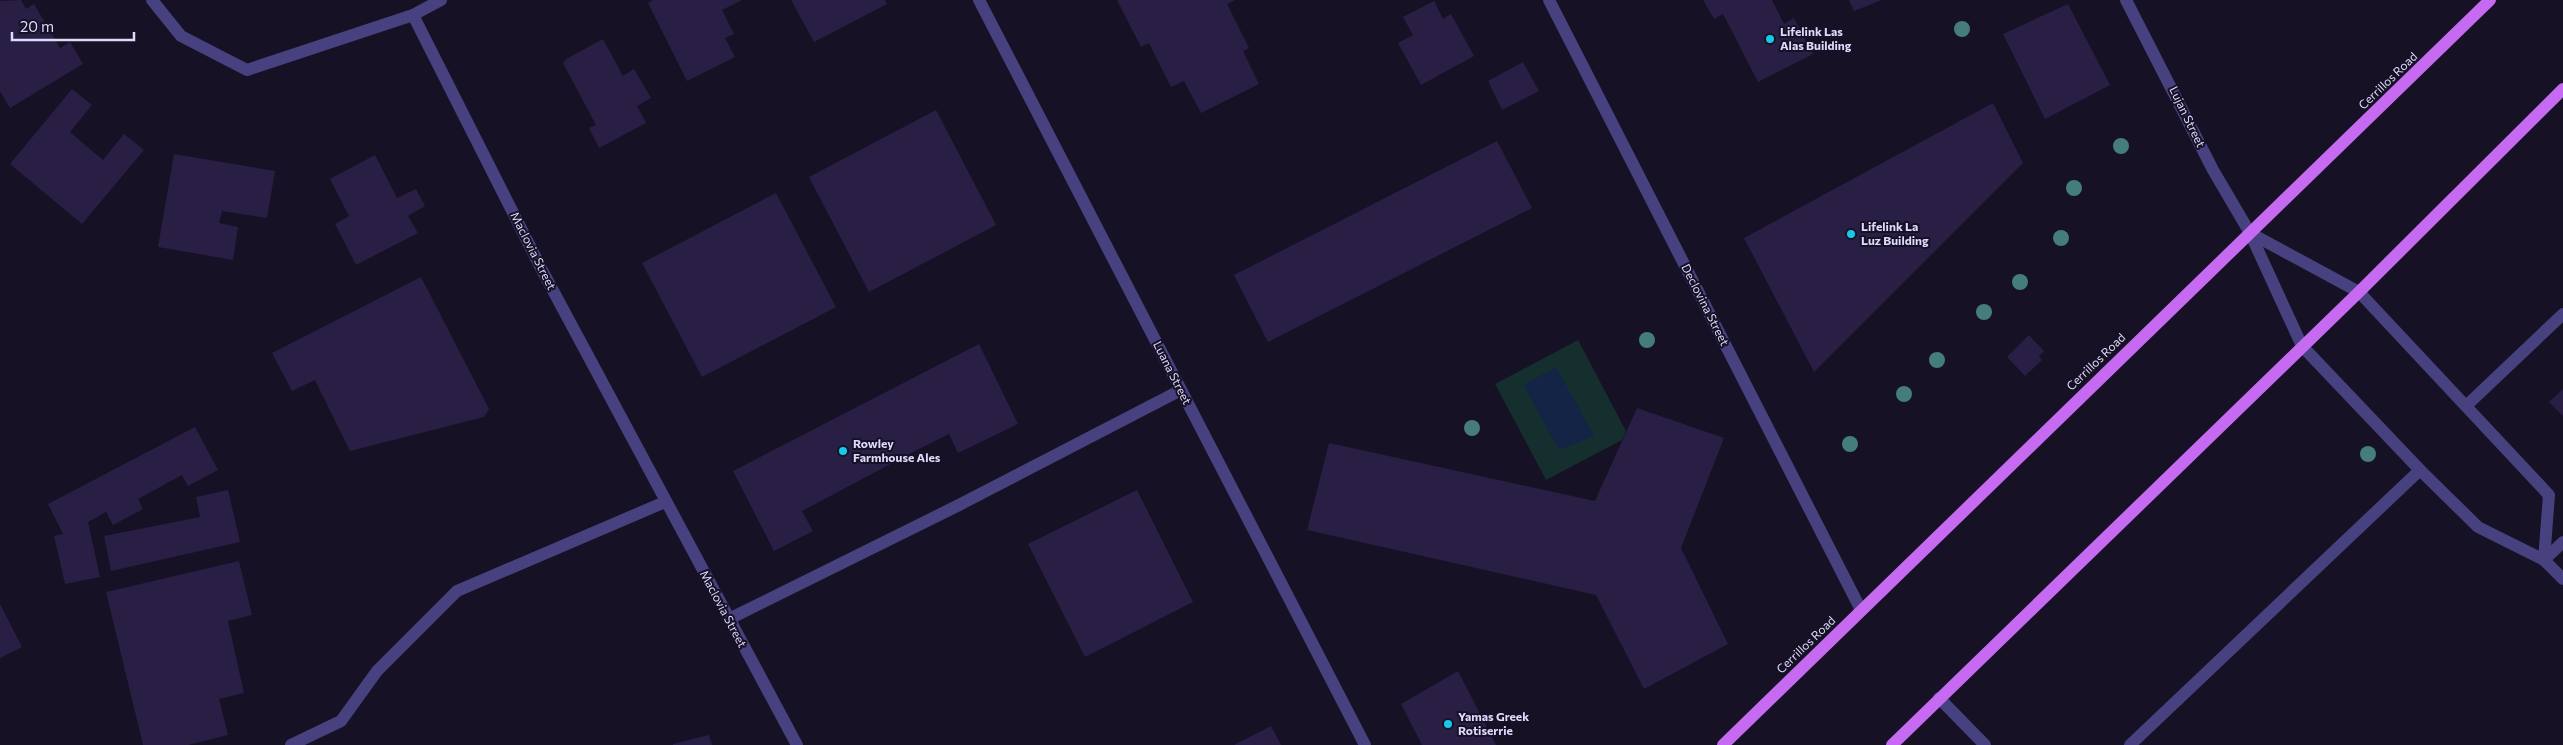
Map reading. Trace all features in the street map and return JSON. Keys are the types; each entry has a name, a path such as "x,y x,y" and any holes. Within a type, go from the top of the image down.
{"main road":[{"name":"Cerrillos Road","path":"1723,745 2490,0"},
{"path":"1892,745 2359,292 2563,89"}],"street":[{"path":"152,0 181,36 247,70 413,15 441,0"},
{"name":"Luana Street","path":"979,0 1365,745"},
{"name":"Declovina Street","path":"1549,0 1861,610"},
{"name":"Lujan Street","path":"2126,0 2213,170 2250,233 2302,346 2420,470 2478,527 2544,560 2563,579"},
{"name":"Maclovia Street","path":"413,15 542,270 797,745"},
{"path":"2250,233 2359,292 2549,495 2544,560"},
{"path":"2466,406 2563,314"},
{"path":"729,618 959,505 1181,390"},
{"path":"2130,745 2420,470"},
{"path":"291,745 341,721 377,671 457,591 665,502"},
{"path":"2544,560 2563,542"},
{"path":"1939,698 1985,745"}],"green space":[{"path":"1578,340 1626,431 1622,440 1546,480 1495,384"}],"water":[{"path":"1556,367 1594,436 1559,450 1524,385"}],"building":[{"path":"21,0 26,9 34,4 60,48 70,42 83,64 10,108 0,91 0,1"},
{"path":"653,0 742,0 722,10 734,34 725,38 735,57 687,81 648,3"},
{"path":"791,0 885,0 887,4 814,42"},
{"path":"1117,0 1235,0 1227,4 1249,48 1243,51 1259,84 1201,113 1184,81 1171,87 1149,43 1141,47"},
{"name":"Lifelink Las Alas Building","path":"1703,0 1772,0 1784,24 1794,18 1813,54 1758,82 1723,14 1714,19"},
{"path":"1849,0 1882,0 1854,11"},
{"path":"1434,1 1443,19 1451,14 1474,56 1421,85 1398,43 1413,35 1403,17"},
{"path":"2068,4 2110,85 2045,119 2003,34"},
{"path":"603,39 623,76 634,69 651,98 637,106 646,123 599,148 589,128 596,125 563,63 566,59"},
{"path":"1523,62 1539,91 1502,110 1488,81"},
{"path":"72,89 92,105 70,132 85,145 103,160 124,134 144,150 82,224 10,164"},
{"name":"Lifelink La Luz Building","path":"1993,103 2023,163 1814,372 1744,238"},
{"path":"936,110 996,225 869,292 809,177"},
{"path":"1497,141 1532,208 1268,342 1234,275"},
{"path":"174,154 275,171 267,218 222,211 219,223 238,227 233,260 158,247"},
{"path":"375,155 397,198 416,189 425,206 408,216 418,233 356,265 335,224 349,216 330,179"},
{"path":"776,193 836,307 702,377 642,263"},
{"path":"421,277 489,409 484,417 350,451 315,380 292,391 272,353"},
{"path":"2029,335 2044,351 2039,356 2042,360 2025,376 2007,357"},
{"path":"979,344 1018,424 958,453 949,434 915,451 802,511 813,531 774,551 733,471"},
{"path":"2563,389 2563,416 2549,402"},
{"path":"1637,408 1724,438 1681,548 1728,644 1644,689 1596,595 1307,530 1329,443 1595,501"},
{"path":"195,427 218,470 188,486 182,475 138,499 143,509 113,525 106,512 88,522 100,577 65,584 54,536 63,534 48,504"},
{"path":"228,490 240,542 111,571 104,536 200,517 196,497"},
{"path":"1137,490 1193,602 1085,657 1028,544"},
{"path":"239,561 252,615 228,621 244,693 219,699 228,735 188,745 143,745 106,592"},
{"path":"0,604 22,647 0,658"},
{"name":"Yamas Greek Rotiserrie","path":"1458,671 1496,745 1422,745 1401,704"},
{"path":"1271,726 1281,745 1234,745"},
{"path":"709,735 712,745 673,745 673,744"}],"place":[{"name":"Lifelink Las Alas Building","path":"1770,39"},
{"name":"Lifelink La Luz Building","path":"1851,234"},
{"name":"Rowley Farmhouse Ales","path":"843,451"},
{"name":"Yamas Greek Rotiserrie","path":"1448,724"}]}
